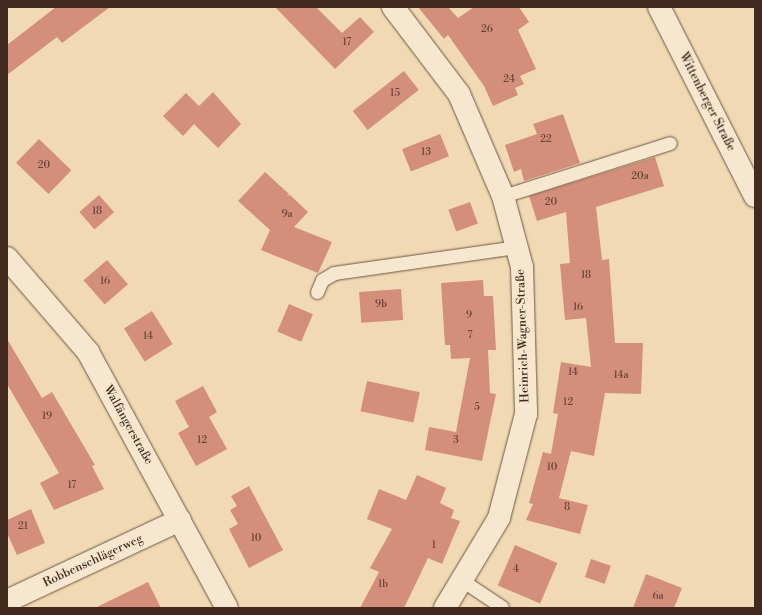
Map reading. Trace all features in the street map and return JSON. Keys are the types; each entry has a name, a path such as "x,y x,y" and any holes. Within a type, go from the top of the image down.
{"street":[{"name":"Heinrich-Wagner-Straße","path":"393,7 459,94 503,196 522,267 526,414 499,518 463,580 444,608"},
{"name":"Wittenberger Straße","path":"659,7 755,196"},
{"name":"Walfängerstraße","path":"7,258 88,352 227,608"},
{"name":"Robbenschlägerweg","path":"7,601 180,520"}],"lane":[{"path":"503,196 670,143"},
{"path":"317,292 322,280 334,273 517,247"},
{"path":"463,580 502,607"}],"building":[{"path":"56,7 110,7 62,43 57,37 7,75 7,45"},
{"path":"275,7 316,7 342,33 360,17 374,32 335,69"},
{"path":"418,7 448,7 458,18 474,7 519,7 529,22 518,30 536,69 520,76 524,84 515,88 518,95 493,106 484,86 448,35 444,39"},
{"path":"404,71 419,90 368,130 353,111"},
{"path":"213,92 241,124 218,148 194,124 183,136 163,116 186,93 199,106"},
{"path":"563,114 580,163 524,181 521,169 514,172 505,145 537,134 533,124"},
{"path":"440,134 449,156 411,172 402,149"},
{"path":"39,139 71,170 48,194 16,163"},
{"path":"655,157 664,186 596,207 602,260 609,259 615,343 643,343 641,394 605,393 594,456 571,451 559,498 588,505 580,534 526,520 533,504 529,503 543,452 551,454 558,414 553,413 561,362 591,367 586,318 565,320 560,264 570,263 566,212 537,221 529,196"},
{"path":"265,172 289,194 287,196 290,195 308,212 294,227 332,242 318,273 261,250 270,230 238,201"},
{"path":"99,195 114,212 94,229 79,212"},
{"path":"470,202 478,224 456,231 448,210"},
{"path":"107,260 128,284 105,304 84,280"},
{"path":"483,280 484,296 493,296 496,350 488,350 490,393 496,394 482,461 425,450 429,427 456,432 470,358 451,359 450,345 445,345 441,283"},
{"path":"401,289 403,320 361,323 359,292"},
{"path":"289,304 313,314 301,342 277,332"},
{"path":"152,311 173,344 145,362 124,328"},
{"path":"7,339 42,398 52,392 95,465 92,466 104,489 54,510 40,483 59,473 7,384"},
{"path":"367,381 420,392 413,423 361,411"},
{"path":"203,386 217,412 209,417 227,449 196,466 178,433 189,427 175,401"},
{"path":"417,475 446,488 440,503 454,510 451,518 460,521 442,564 428,558 404,608 360,608 379,572 370,568 392,529 367,519 379,489 406,500"},
{"path":"249,486 283,550 249,568 229,529 238,524 230,510 237,506 231,496"},
{"path":"31,509 45,543 17,555 7,533 7,520"},
{"path":"515,545 557,563 540,603 498,586"},
{"path":"591,559 611,566 605,584 585,577"},
{"path":"646,574 682,588 674,608 633,608"},
{"path":"148,582 161,608 95,608"}]}
